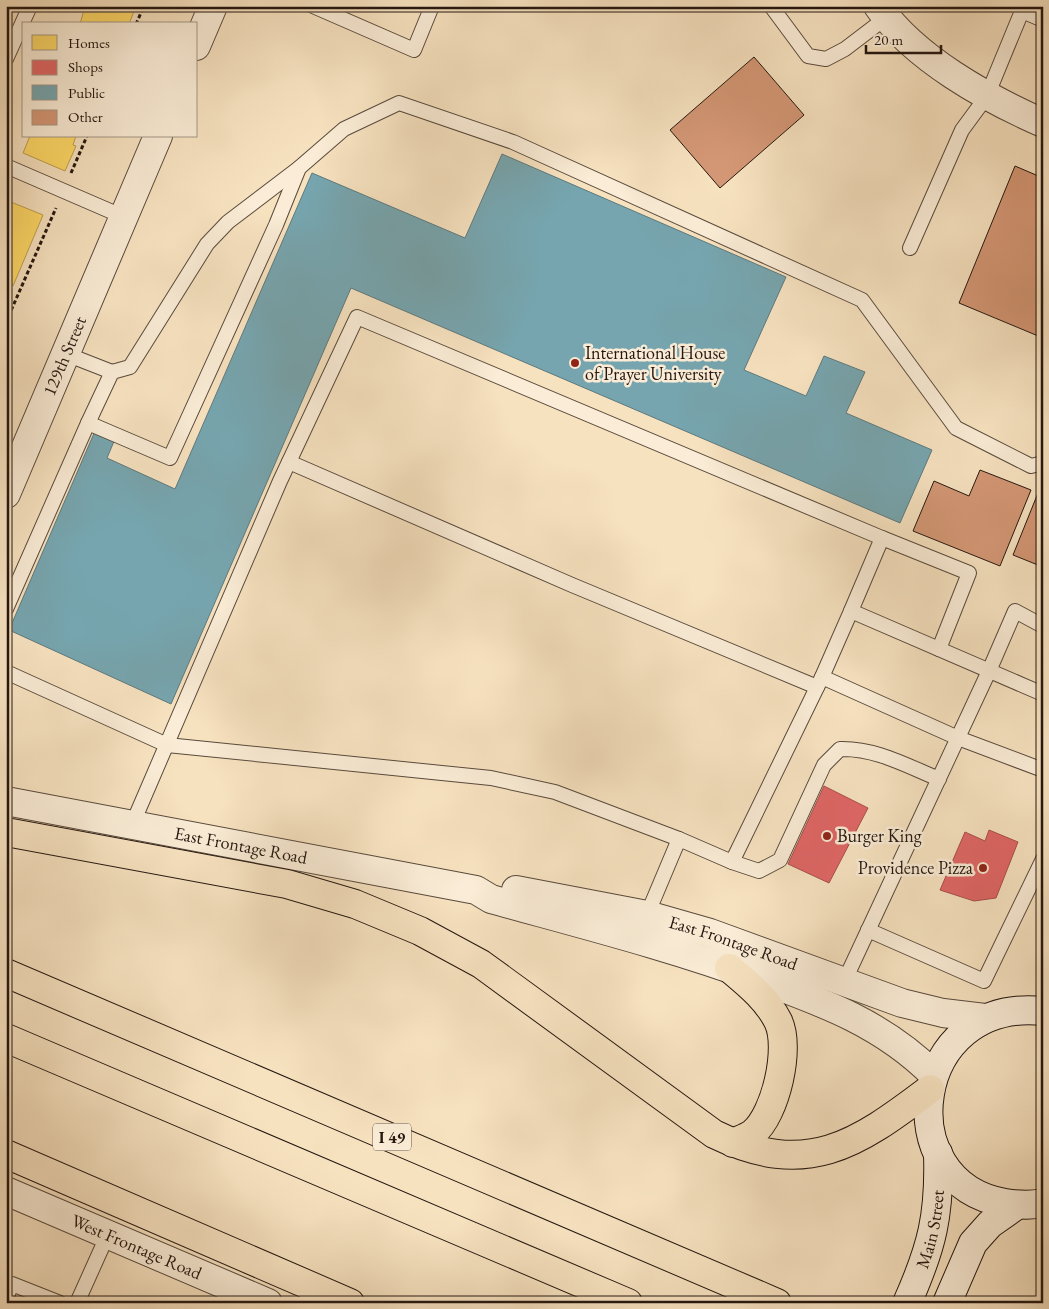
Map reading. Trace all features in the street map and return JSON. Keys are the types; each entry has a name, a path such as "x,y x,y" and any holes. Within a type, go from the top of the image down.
{"highway":[{"path":"6,832 287,884 355,904 420,931 481,964 714,1134 751,1149 783,1154 805,1154 833,1149 876,1129 932,1082"},
{"path":"729,968 766,1002 779,1023 783,1043 776,1090 768,1114 754,1133 733,1143"},
{"name":"I 49","path":"6,973 777,1303"},
{"path":"6,1038 628,1303"},
{"path":"6,1154 350,1303"}],"street":[{"path":"198,41 213,6"},
{"path":"882,11 920,50 963,82 987,96 1043,123"},
{"name":"129th Street","path":"6,494 13,460 66,354 157,138"},
{"name":"East Frontage Road","path":"6,801 476,890 491,899 677,951 729,968 828,1005 871,1025 916,1057 932,1082"},
{"name":"East Frontage Road","path":"476,890 492,887 648,915 710,933 902,1004 944,1013 985,1018"},
{"path":"1030,1204 990,1200 968,1189 950,1171 938,1154 930,1132 928,1113 932,1082 949,1047 963,1033 985,1018 1002,1012 1037,1005"},
{"name":"Main Street","path":"907,1303 925,1262 937,1208 938,1154"},
{"name":"West Frontage Road","path":"6,1192 268,1303"},
{"path":"947,1303 973,1244 990,1224 1030,1204"}],"lane":[{"path":"23,22 30,6"},
{"path":"313,6 414,50 432,6"},
{"path":"771,6 808,56 826,59 845,49 882,11"},
{"path":"910,248 962,130 987,96 1023,9 1043,20"},
{"path":"6,59 22,24"},
{"path":"66,354 112,372 130,367 207,244 228,222 299,168 344,129 399,103 513,142 862,300 956,428 1031,466 1043,463"},
{"path":"6,166 124,217"},
{"path":"88,423 170,458 276,225 299,168"},
{"path":"132,826 289,462 357,316 968,573 939,649"},
{"path":"6,609 112,372"},
{"path":"289,462 572,585 1043,770"},
{"path":"732,862 820,682 882,538"},
{"path":"851,611 1043,694"},
{"path":"844,982 989,671 1015,611 1043,626"},
{"path":"6,672 166,745 491,778 555,792 759,872 780,860 824,764 840,749 858,748 876,753 939,779"},
{"path":"648,915 679,840"},
{"path":"868,930 984,981 1043,859"},
{"path":"77,1303 108,1234"},
{"path":"6,1298 9,1282 60,1303"}],"path":[{"path":"137,22 144,6"},
{"path":"6,322 86,138"}],"building: Homes":[{"path":"85,6 136,6 130,22 81,22"},
{"path":"29,138 75,138 73,145 76,146 65,171 23,153"},
{"path":"6,200 43,215 13,286 9,284 6,291"}],"building: Shops":[{"name":"Burger King","path":"824,786 868,808 829,883 788,864"},
{"path":"989,830 1018,842 996,898 974,901 940,890 965,832 985,841"}],"building: Public":[{"path":"502,154 786,277 744,370 806,396 824,356 865,372 846,413 932,450 900,523 351,288 171,704 9,630 95,431 115,439 107,458 175,489 312,173 465,238"}],"building: Other":[{"path":"754,57 804,115 720,188 670,130"},
{"path":"1015,166 1043,178 1043,338 959,303"},
{"path":"980,470 1031,490 1000,566 913,531 934,481 969,496"},
{"path":"1040,488 1043,489 1043,567 1013,555"}],"place":[{"name":"International House of Prayer University","path":"575,363"},
{"name":"Burger King","path":"827,836"},
{"name":"Providence Pizza","path":"983,868"}]}
